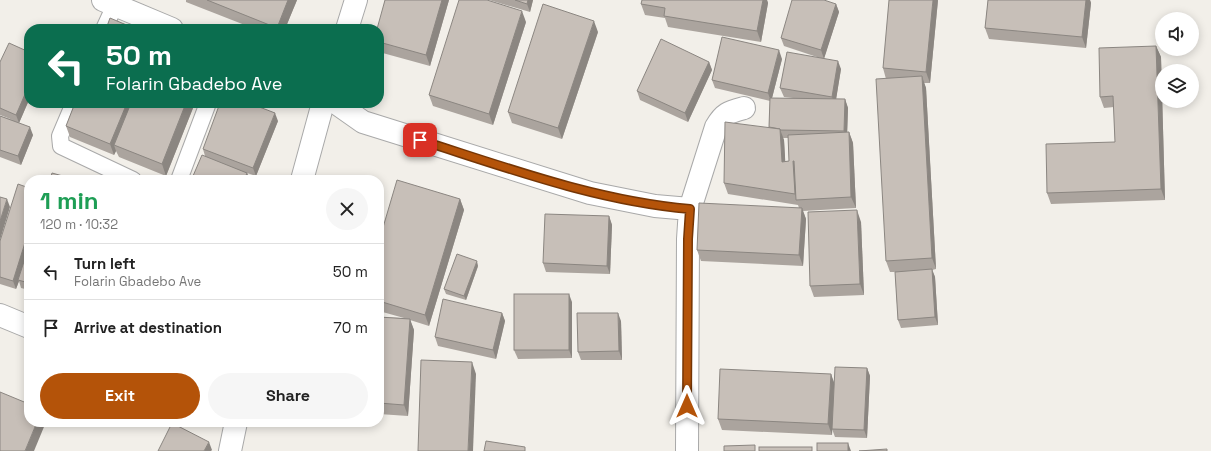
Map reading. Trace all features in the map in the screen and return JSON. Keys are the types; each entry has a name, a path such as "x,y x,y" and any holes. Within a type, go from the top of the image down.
{"street":[{"path":"349,24 356,0"},
{"path":"109,3 160,24"},
{"path":"303,175 322,108"},
{"path":"343,108 363,122 491,163 590,192 656,206 690,209"},
{"path":"687,451 688,239 690,209 716,127 721,119 729,112 744,108"},
{"path":"0,315 24,325"},
{"path":"230,451 235,427"}],"lane":[{"path":"105,24 109,3"},
{"path":"72,108 60,136 61,146 122,175"},
{"path":"181,175 206,108"}],"building":[{"path":"207,0 288,0 279,24 267,24"},
{"path":"385,0 442,0 426,55 384,43 384,24 378,24"},
{"path":"459,0 487,0 522,11 489,114 429,95"},
{"path":"515,0 528,0 527,4"},
{"path":"642,0 763,0 757,31 664,16 665,8 641,4"},
{"path":"792,0 824,0 836,4 821,50 781,38"},
{"path":"889,0 933,0 926,72 883,68"},
{"path":"988,0 1086,0 1082,37 985,28"},
{"path":"543,4 594,21 558,128 508,112"},
{"path":"110,18 124,24 108,24"},
{"path":"722,37 779,50 768,93 712,80"},
{"path":"661,39 709,62 685,113 637,91"},
{"path":"9,43 24,50 24,97 16,115 0,108 0,62"},
{"path":"1155,46 1157,64 1155,64 1155,108 1158,108 1161,189 1047,193 1046,144 1115,142 1113,96 1100,97 1099,48"},
{"path":"787,52 838,61 832,97 780,88"},
{"path":"922,76 932,258 886,261 876,79"},
{"path":"770,98 845,99 844,131 780,130 769,127"},
{"path":"73,108 125,108 110,144 66,126"},
{"path":"129,108 184,108 162,164 114,145"},
{"path":"218,108 262,108 275,113 253,168 203,149"},
{"path":"0,116 30,127 18,156 0,150"},
{"path":"725,122 780,129 782,162 789,161 788,135 849,132 851,197 796,200 794,161 795,194 724,183"},
{"path":"202,155 247,173 246,175 193,175"},
{"path":"397,180 460,199 425,315 384,303 384,224"},
{"path":"18,184 24,186 24,246 13,281 0,277 0,241"},
{"path":"0,197 7,199 0,221"},
{"path":"699,203 802,208 799,255 697,250"},
{"path":"857,210 860,284 810,286 808,212"},
{"path":"545,214 609,216 607,266 543,263"},
{"path":"457,254 477,261 464,296 444,289"},
{"path":"24,261 24,282 18,280"},
{"path":"932,269 935,317 898,320 895,272"},
{"path":"514,294 569,294 569,350 514,350"},
{"path":"443,299 502,313 493,350 435,337"},
{"path":"577,313 618,313 619,351 578,352"},
{"path":"384,317 410,319 404,405 384,403"},
{"path":"421,360 472,362 468,451 418,451"},
{"path":"835,367 867,368 864,430 832,429"},
{"path":"720,369 831,374 828,424 718,419"},
{"path":"0,392 24,402 24,427 35,427 25,451 0,451"},
{"path":"170,427 180,427 209,442 204,451 158,451"},
{"path":"486,441 525,447 525,451 484,451"},
{"path":"817,443 848,443 848,451 817,451"},
{"path":"755,445 755,451 724,451 724,446"},
{"path":"759,447 812,447 812,451 759,451"},
{"path":"887,449 887,451 859,451"}],"route":[{"path":"420,140 491,163 590,192 656,206 690,209 688,239 687,406"}]}
